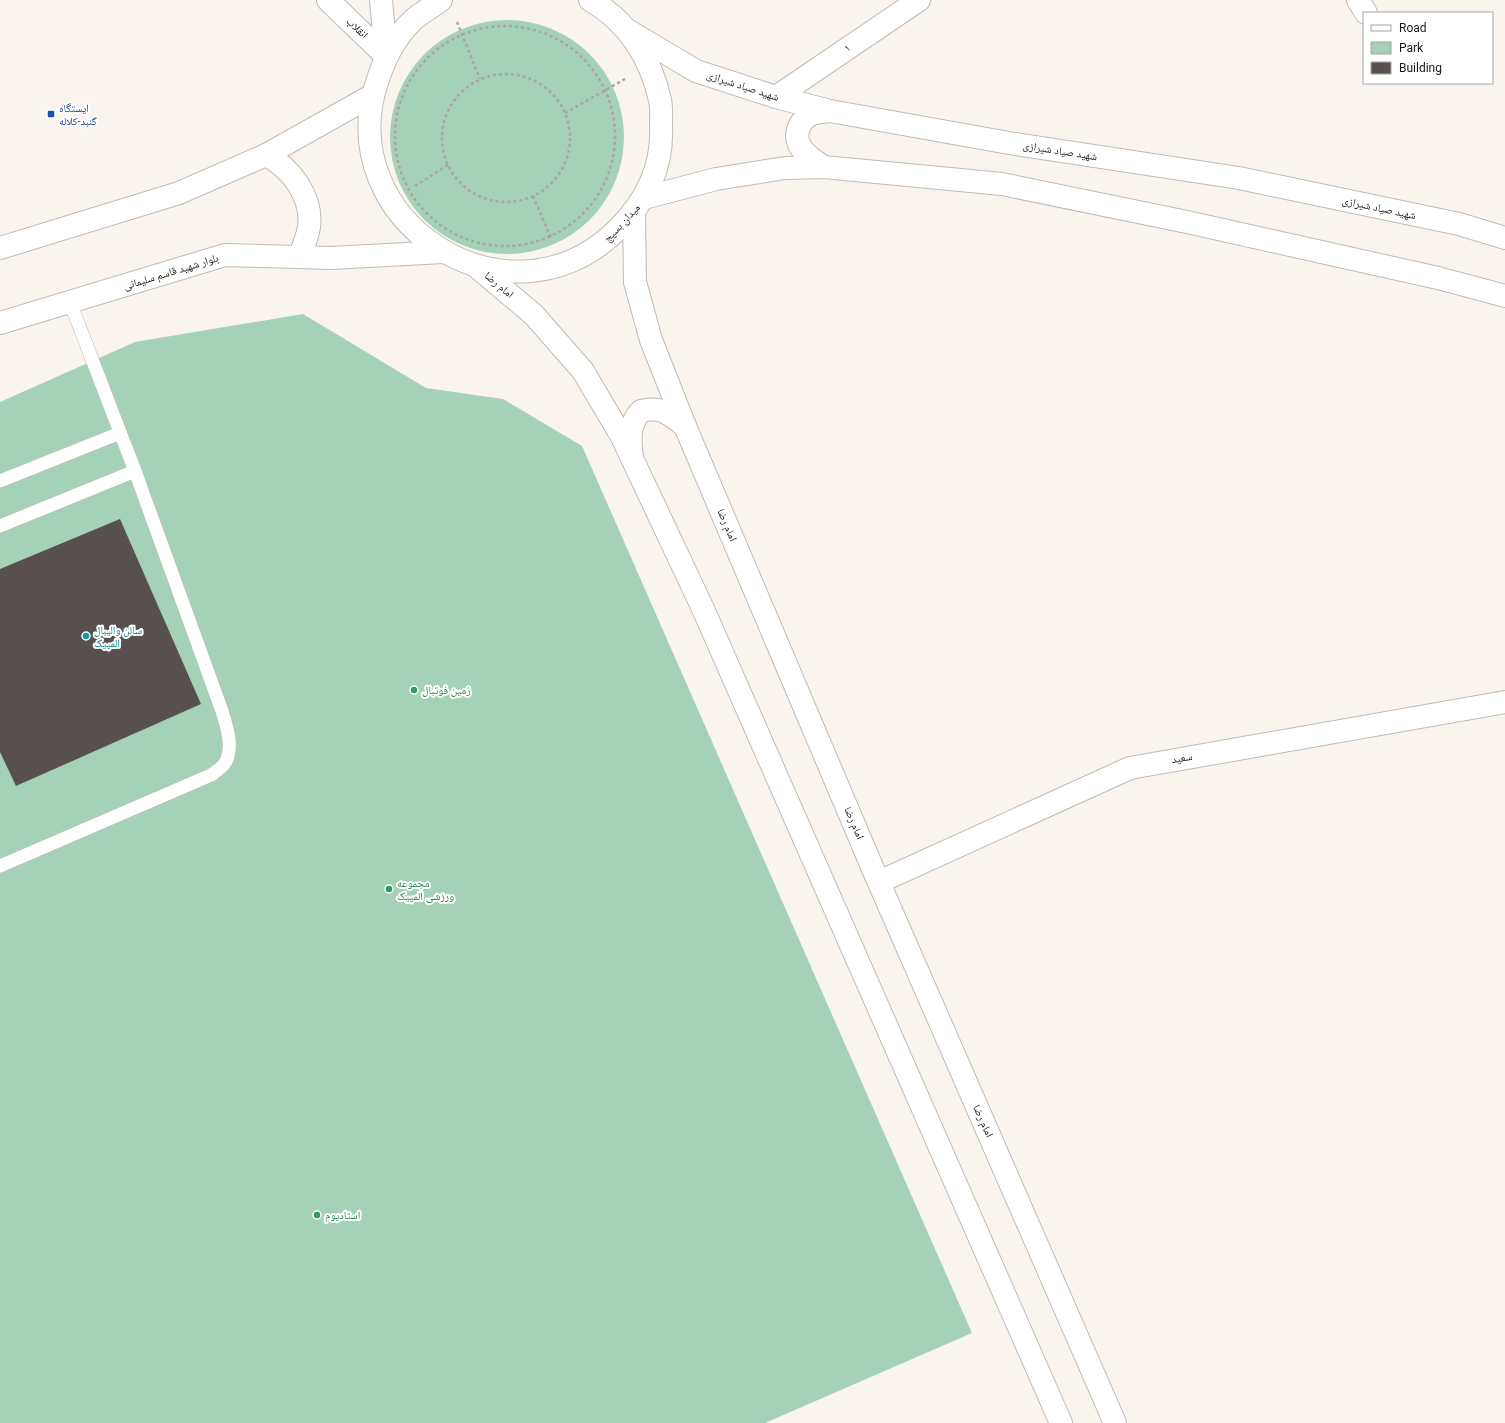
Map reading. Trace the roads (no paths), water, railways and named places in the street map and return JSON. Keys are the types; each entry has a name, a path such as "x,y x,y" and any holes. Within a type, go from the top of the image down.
{"main road":[{"name":"انقلاب","path":"328,0 386,56"},
{"path":"381,0 386,56"},
{"name":"میدان بسیج","path":"441,0 412,21 386,56 372,95 370,132 376,168 391,201 414,230 443,252 477,267 520,272 563,265 602,244 639,205 653,179 662,141 660,102 649,64 627,30 602,7 590,0"},
{"name":"۱","path":"776,97 919,0"},
{"path":"1358,0 1365,12"},
{"name":"شهید صیاد شیرازی","path":"627,30 696,71 776,97 830,111 1009,143 1239,178 1459,224 1505,238"},
{"path":"0,248 179,193 266,155 372,95"},
{"path":"824,167 804,152 798,142 796,133 804,119 812,114 830,111"},
{"path":"266,155 283,165 305,195 309,212 309,227 299,257"},
{"path":"639,205 716,179 785,168 824,167 1002,184 1187,222 1423,274 1505,296"},
{"name":"امام رضا","path":"639,205 635,282 651,340 685,426 879,882 1115,1423"},
{"name":"بلوار شهید قاسم سلیمانی","path":"0,322 225,255 331,258 443,252"},
{"name":"امام رضا","path":"477,267 534,315 583,371 622,437 704,611 1061,1423"},
{"path":"632,458 630,429 634,418 641,411 651,408 661,410 685,426"},
{"name":"سعید","path":"879,882 1130,768 1505,702"}],"lane":[{"path":"0,866 211,775 224,764 229,751 228,733 222,711 135,472 70,302"},
{"path":"0,481 120,432"},
{"path":"0,526 135,472"}],"place":[{"name":"ایستگاه گنبد-کلاله","path":"51,114"},
{"name":"سالن والیبال المپیک","path":"86,636"},
{"name":"زمین فوتبال","path":"414,690"},
{"name":"مجموعه ورزشی المپیک","path":"389,889"},
{"name":"استادیوم","path":"317,1215"}]}
